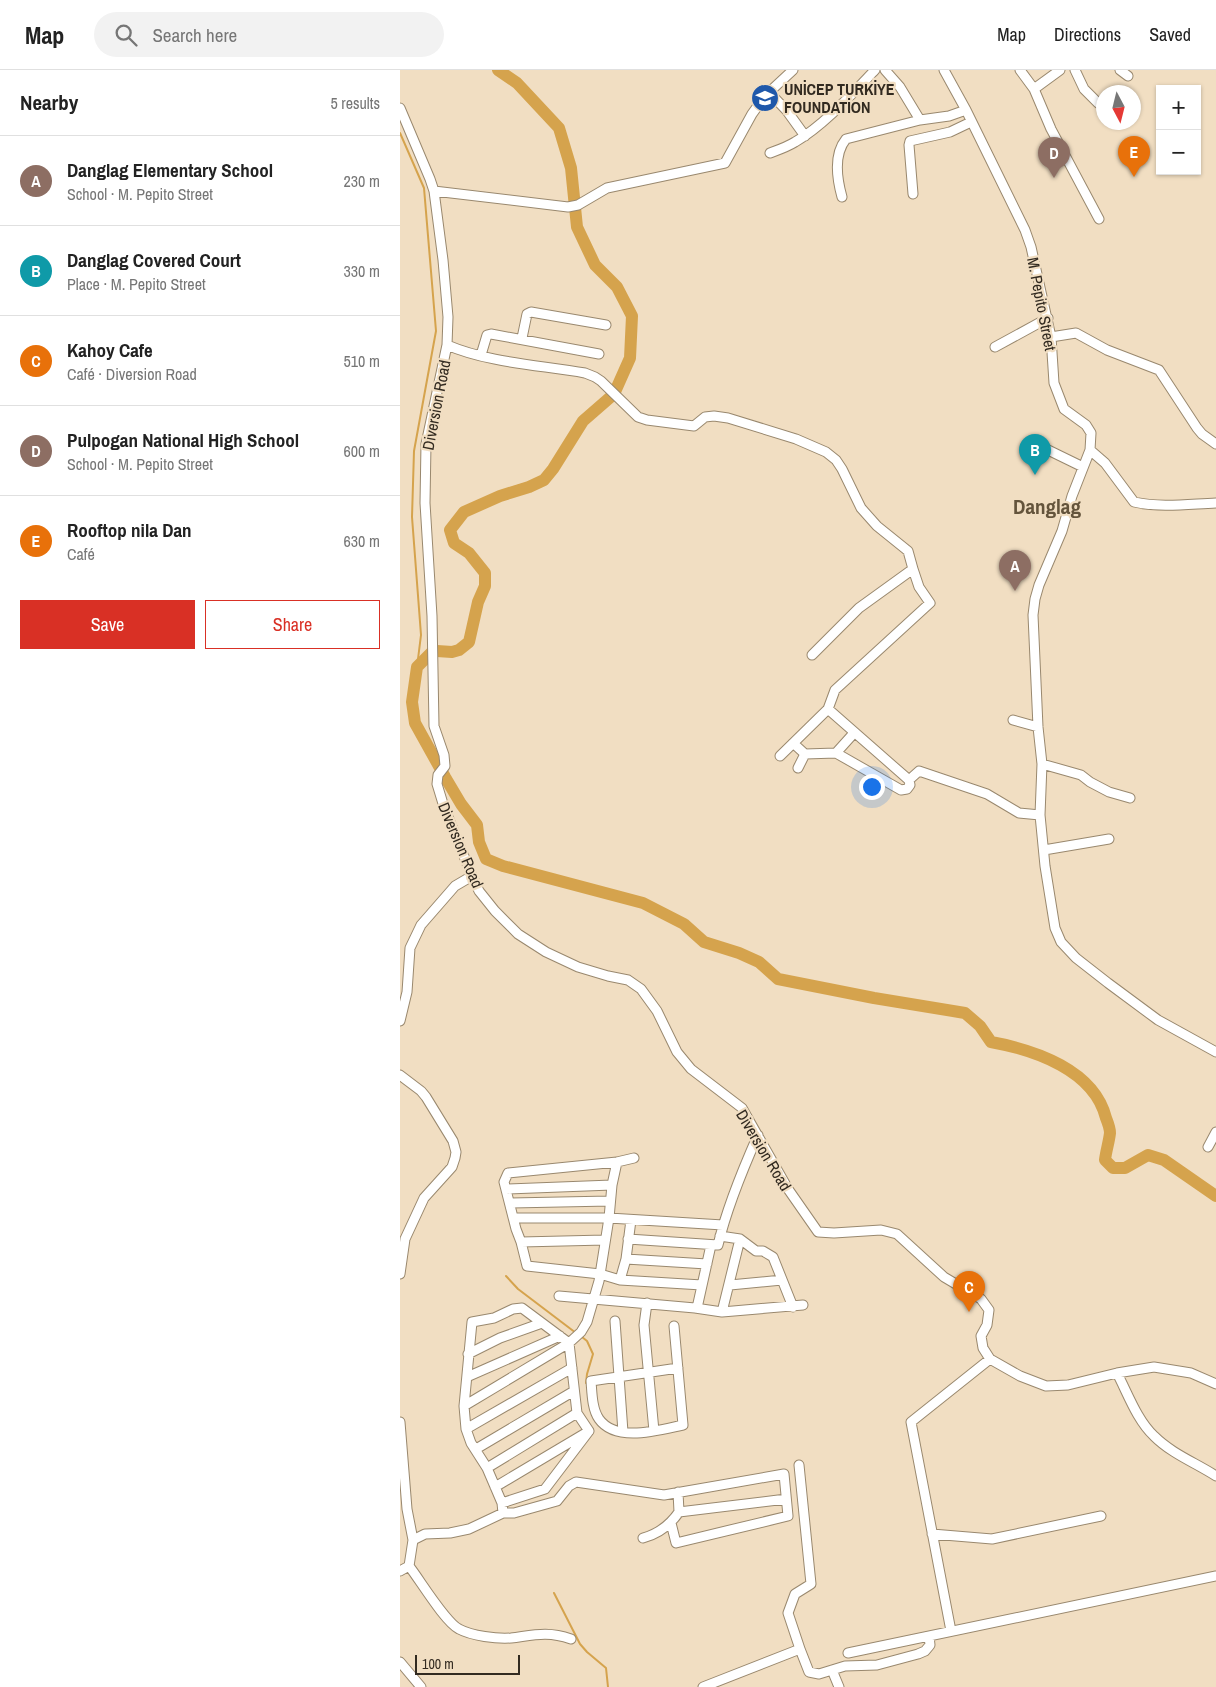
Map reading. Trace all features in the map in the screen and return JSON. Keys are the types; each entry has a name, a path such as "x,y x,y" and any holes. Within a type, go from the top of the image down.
{"street":[{"path":"434,190 568,207 578,205 607,188 725,164 752,114 769,92 793,70"},
{"path":"770,153 804,136 852,94 875,70"},
{"path":"885,70 900,87 920,120"},
{"name":"M. Pepito Street","path":"944,70 966,110 1025,230 1031,247 1052,337 1054,383 1064,409 1086,425 1091,433 1086,458 1062,531 1035,599 1033,615 1038,727 1042,764 1040,815 1055,928 1061,942 1076,958 1150,1014 1216,1052"},
{"path":"1020,70 1034,89 1051,129 1098,219"},
{"path":"1034,89 1060,70"},
{"path":"1075,70 1084,89 1096,101"},
{"path":"1120,70 1128,76"},
{"path":"769,92 787,111 804,136"},
{"name":"Diversion Road","path":"400,108 434,190 444,264 448,317 447,345 426,444 425,503 433,634 434,726 444,756 437,784 444,807 479,891 495,911 518,934 546,952 608,976 628,980 641,989 656,1012 677,1052 691,1069 742,1108 788,1189 818,1232 834,1234 881,1230 896,1234 944,1278 981,1300 989,1310 986,1325 981,1336 983,1348 990,1359"},
{"path":"842,198 838,181 838,158 844,141 849,137 920,120 949,116 966,110"},
{"path":"913,194 910,141 950,132 971,122"},
{"path":"522,338 526,314 531,312 606,325"},
{"path":"995,347 1048,318"},
{"path":"481,355 487,335 491,334 522,338 599,354"},
{"path":"1052,337 1076,334 1107,350 1155,368 1197,428 1216,444"},
{"path":"447,345 481,355 585,373 595,377 633,413 647,420 694,426 705,417 721,416 796,439 826,452 836,460 861,508 877,526 908,551 919,587 930,603 835,690 828,708 780,756"},
{"path":"1044,448 1105,463 1134,502 1171,505 1216,503"},
{"path":"812,655 859,608 912,569"},
{"path":"793,743 805,754 836,753 901,790 907,789 910,785 909,780 828,708"},
{"path":"1013,720 1038,727"},
{"path":"836,753 854,733"},
{"path":"798,768 805,754"},
{"path":"1042,764 1081,775 1109,792 1130,798"},
{"path":"909,780 919,771 987,794 1019,813 1040,815"},
{"path":"1044,850 1109,839"},
{"path":"400,1021 407,992 410,948 421,925 455,886 472,876"},
{"path":"400,1075 426,1097 453,1141 456,1152 452,1167 424,1198 405,1239 400,1274"},
{"path":"1209,1148 1216,1132"},
{"path":"628,1239 718,1245 723,1225 744,1166 758,1135"},
{"path":"634,1158 617,1162 508,1173 504,1182 527,1266 600,1274 620,1280 702,1285"},
{"path":"464,1406 576,1337 588,1322 600,1274 617,1162"},
{"path":"506,1189 612,1185"},
{"path":"511,1203 610,1201"},
{"path":"514,1218 609,1218 723,1225"},
{"path":"620,1280 626,1259 631,1220"},
{"path":"720,1236 740,1239 756,1251 764,1251 772,1257 793,1306"},
{"path":"722,1312 740,1239"},
{"path":"521,1242 605,1240"},
{"path":"697,1308 711,1244"},
{"path":"626,1259 707,1264"},
{"path":"730,1285 782,1280"},
{"path":"559,1296 697,1308 722,1312 803,1306"},
{"path":"646,1303 644,1325 654,1431"},
{"path":"560,1336 522,1308 513,1308 494,1318 472,1322 464,1406 466,1429 471,1443 487,1468 502,1508 514,1513 557,1501 569,1486 576,1482 664,1495 784,1474 788,1516 676,1543 671,1523"},
{"path":"615,1321 623,1432"},
{"path":"468,1354 500,1338 542,1323"},
{"path":"674,1326 678,1368 683,1425 636,1434 608,1428 598,1418 593,1401 591,1381 678,1368"},
{"path":"467,1377 560,1336 576,1337"},
{"path":"576,1337 572,1368 577,1413 589,1431"},
{"path":"951,1632 911,1422 990,1359 1020,1376 1052,1386 1068,1385 1154,1366 1191,1373 1216,1384"},
{"path":"466,1429 572,1368"},
{"path":"1117,1373 1142,1421 1154,1437 1174,1452 1216,1476"},
{"path":"476,1449 574,1391"},
{"path":"487,1468 577,1413"},
{"path":"400,1422 407,1509 412,1540 409,1566 447,1619 458,1629 502,1639 541,1633 556,1634 571,1639"},
{"path":"495,1487 589,1431"},
{"path":"412,1540 425,1534 450,1533 469,1528 502,1508 545,1489 589,1431"},
{"path":"799,1465 811,1584 795,1594 788,1613 809,1672 818,1674 845,1666 877,1665 918,1654 925,1651 930,1645 929,1636"},
{"path":"678,1492 680,1512"},
{"path":"643,1538 652,1536 671,1523 680,1512 786,1497 801,1493"},
{"path":"932,1534 992,1539 1101,1516"},
{"path":"400,1572 409,1566"},
{"path":"848,1653 1216,1576"},
{"path":"703,1687 800,1649"},
{"path":"400,1662 421,1687"},
{"path":"832,1670 840,1687"}],"waterway":[{"path":"437,651 452,652 459,650 469,642 478,602 485,586 485,573 469,553 454,543 450,530 464,512 544,480 583,421 614,394 630,358 632,316 617,287 595,265 577,227 571,168 559,128 517,83 498,70"},
{"path":"400,133 424,188 436,331 414,451 412,517 421,635 417,667"},
{"path":"432,652 417,667 412,702 415,723 461,804 477,825 479,842 486,859 503,866 643,903 684,924 704,942 739,953 759,962 778,979 874,998 965,1013 980,1026 991,1042 1026,1050 1044,1057 1076,1075 1089,1087 1099,1101 1109,1126 1110,1133 1105,1160 1113,1168 1125,1168 1148,1155 1164,1160 1216,1196"},
{"path":"506,1276 518,1289 576,1333"},
{"path":"582,1337 587,1341 593,1354 586,1383"},
{"path":"554,1593 580,1644 606,1668 608,1687"}],"place":[{"name":"UNİCEP TURKİYE FOUNDATİON","path":"765,98"},
{"name":"Rooftop nila Dan","path":"1134,177"},
{"name":"Pulpogan National High School","path":"1054,178"},
{"name":"Danglag Covered Court","path":"1035,475"},
{"name":"Danglag Elementary School","path":"1015,591"},
{"name":"Kahoy Cafe","path":"969,1312"}],"district":[{"name":"Danglag","path":"1047,506"}]}
